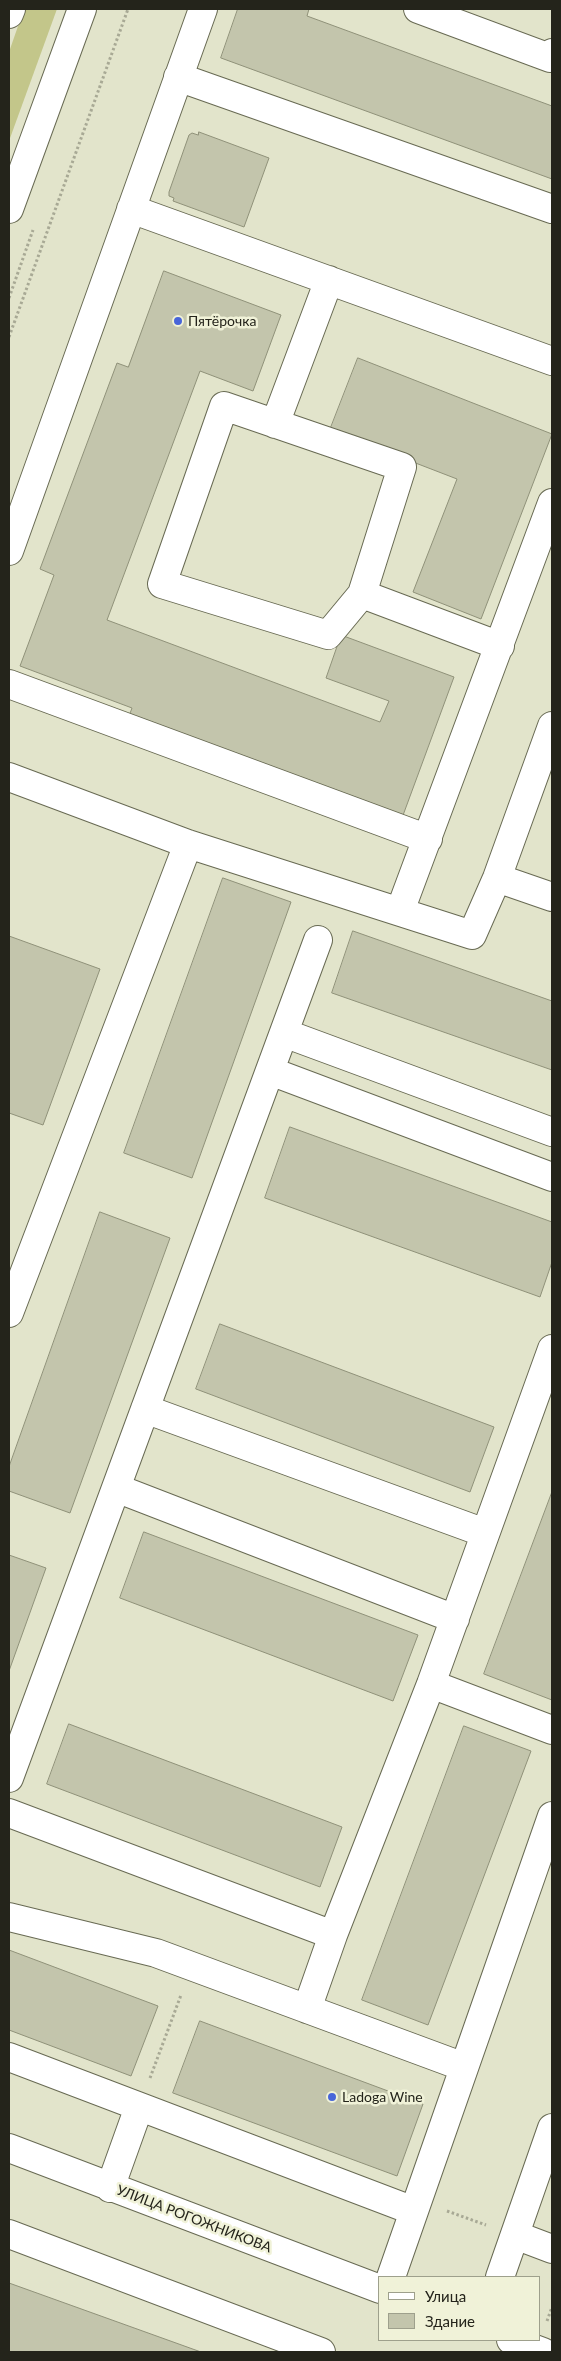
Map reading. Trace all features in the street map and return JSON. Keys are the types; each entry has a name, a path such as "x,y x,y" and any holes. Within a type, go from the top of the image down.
{"street":[{"path":"9,14 10,9"},
{"path":"9,209 82,9"},
{"path":"9,551 203,9"},
{"path":"418,9 550,58 552,53"},
{"path":"178,77 552,209"},
{"path":"131,209 552,361"},
{"path":"275,424 329,280"},
{"path":"224,406 402,467 362,594 328,635 162,584 224,406"},
{"path":"400,911 552,503"},
{"path":"362,594 500,646"},
{"path":"9,684 428,839"},
{"path":"9,777 188,844 472,935 497,878 552,726"},
{"path":"9,1313 188,844"},
{"path":"497,878 552,897"},
{"path":"9,1778 318,940"},
{"path":"284,1033 552,1132"},
{"path":"270,1071 552,1177"},
{"path":"307,2009 333,1935 431,1684 552,1349"},
{"path":"146,1409 485,1533"},
{"path":"116,1488 455,1619"},
{"path":"431,1684 552,1730"},
{"path":"9,1813 333,1935"},
{"path":"391,2276 552,1816"},
{"path":"9,1917 156,1953 464,2067"},
{"path":"9,2057 139,2107 416,2206"},
{"path":"110,2188 139,2107"},
{"path":"500,2276 552,2128"},
{"name":"УЛИЦА РОГОЖНИКОВА","path":"9,2148 110,2188 378,2288"},
{"path":"9,2234 321,2352"},
{"path":"515,2235 552,2249"},
{"path":"514,2341 543,2352"}],"path":[{"path":"9,337 128,9"},
{"path":"139,2107 192,1966"},
{"path":"416,2206 515,2235"}],"green space":[{"path":"24,9 57,9 9,141 9,52"}],"building":[{"path":"238,9 309,9 307,16 552,106 552,179 221,58"},
{"path":"199,132 269,158 244,227 173,201 174,198 169,196 189,135 192,133 198,135"},
{"path":"164,271 281,315 253,391 200,371 107,620 380,722 389,701 326,678 341,635 454,677 402,818 129,716 132,708 20,666 54,575 40,569 117,363 128,367"},
{"path":"358,358 552,434 481,619 413,592 457,479 330,430"},
{"path":"223,878 291,902 192,1178 124,1153"},
{"path":"353,931 552,1001 552,1070 332,993"},
{"path":"9,936 100,969 43,1125 9,1113"},
{"path":"290,1127 552,1222 552,1262 540,1297 265,1198"},
{"path":"100,1212 170,1238 70,1513 9,1491 9,1467"},
{"path":"220,1324 494,1427 470,1492 196,1389"},
{"path":"552,1492 552,1700 484,1674"},
{"path":"144,1532 418,1635 393,1701 120,1598"},
{"path":"9,1555 46,1568 9,1671"},
{"path":"69,1724 342,1827 320,1887 47,1784"},
{"path":"464,1726 531,1751 428,2025 362,2000"},
{"path":"9,1950 158,2006 131,2076 9,2030"},
{"path":"200,2021 423,2104 397,2176 173,2093"},
{"path":"9,2283 201,2352 9,2352"}],"place":[{"name":"Пятёрочка","path":"178,321"},
{"name":"Ladoga Wine","path":"332,2097"}]}
